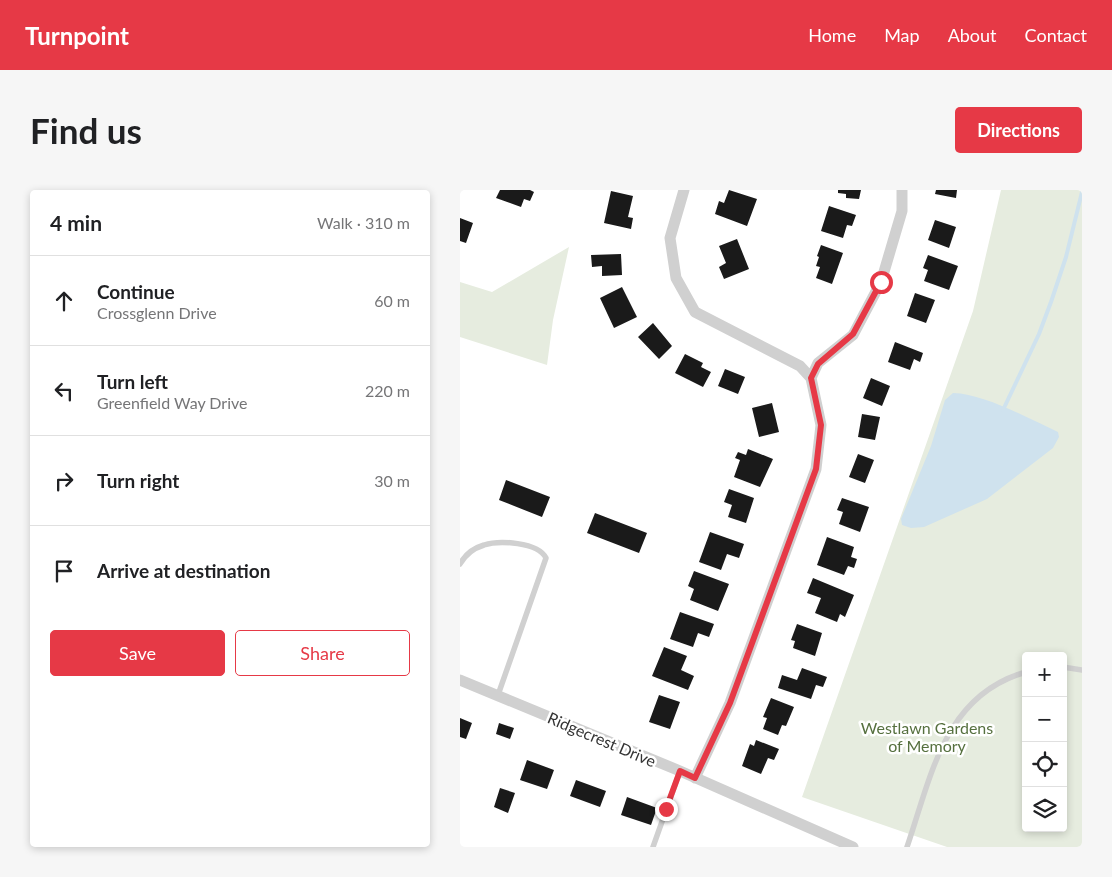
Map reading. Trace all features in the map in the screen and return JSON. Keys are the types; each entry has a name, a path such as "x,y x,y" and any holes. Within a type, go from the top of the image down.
{"street":[{"path":"684,190 670,238 676,278 695,312 800,366 811,378 821,425 816,469 730,703 695,778"},
{"path":"811,378 818,364 853,334 881,282 902,211 902,190"},
{"name":"Ridgecrest Drive","path":"460,680 680,771 853,847"}],"lane":[{"path":"460,564 476,548 491,543 534,546 546,558 498,695"},
{"path":"1067,668 1082,670"},
{"path":"907,847 938,758 956,719 985,690 1022,674"},
{"path":"653,847 680,771"}],"green space":[{"name":"Westlawn Gardens of Memory","path":"1001,190 1082,190 1082,847 947,847 802,797 973,311"},
{"path":"569,247 553,320 547,365 460,337 460,282 492,292"}],"water":[{"path":"953,393 965,394 992,402 1058,432 1059,437 1053,448 987,499 924,527 911,528 902,525 901,519 931,446 945,400"}],"building":[{"path":"500,190 530,190 534,192 530,201 524,199 521,207 496,198"},
{"path":"729,190 757,199 747,226 715,214 719,201 724,203"},
{"path":"838,190 861,190 859,199 846,198 846,194 838,193"},
{"path":"936,190 957,190 956,198 935,194"},
{"path":"611,191 633,196 628,217 633,218 631,229 604,223"},
{"path":"829,206 856,215 852,226 847,225 843,238 821,231"},
{"path":"460,218 473,223 466,243 460,241"},
{"path":"935,220 956,227 949,248 928,240"},
{"path":"737,239 749,269 724,279 719,267 726,263 719,246"},
{"path":"821,245 843,253 832,284 816,278 820,267 816,266 819,257 817,256"},
{"path":"621,254 622,275 602,276 602,266 592,267 591,255"},
{"path":"928,255 958,266 949,290 924,281 928,270 923,268"},
{"path":"622,287 637,317 614,328 600,298"},
{"path":"915,293 935,300 926,323 907,316"},
{"path":"653,323 672,346 659,359 638,337"},
{"path":"895,342 923,353 920,362 914,359 910,370 888,362"},
{"path":"685,354 703,363 701,367 711,372 703,387 675,373"},
{"path":"725,369 745,377 738,394 718,386"},
{"path":"871,378 890,386 882,406 863,398"},
{"path":"772,403 779,432 759,437 752,408"},
{"path":"862,414 880,417 875,440 858,437"},
{"path":"748,449 773,459 760,487 734,477 740,460 735,458 738,452 746,455"},
{"path":"858,454 874,460 865,483 849,477"},
{"path":"506,480 550,497 542,517 499,500"},
{"path":"729,489 754,498 746,523 728,517 732,505 724,502"},
{"path":"842,498 869,507 860,532 839,524 843,512 837,510"},
{"path":"595,513 647,533 639,553 587,533"},
{"path":"710,532 744,544 739,558 727,554 721,570 699,562"},
{"path":"827,537 854,547 851,557 857,559 854,568 848,566 844,575 817,565"},
{"path":"694,571 729,584 718,611 690,600 694,589 688,586"},
{"path":"813,578 854,595 845,617 840,614 837,622 815,613 821,598 807,593"},
{"path":"680,612 714,624 709,637 698,633 693,647 670,639"},
{"path":"797,624 822,633 815,656 793,648 795,641 791,640"},
{"path":"664,647 687,656 681,670 694,676 688,690 652,676"},
{"path":"802,668 827,677 823,687 816,685 811,699 778,688 782,675 797,680"},
{"path":"659,695 680,702 670,729 649,722"},
{"path":"771,698 794,707 786,726 782,725 778,735 763,729 767,718 763,717"},
{"path":"460,718 472,723 466,739 460,737"},
{"path":"499,723 514,728 510,739 496,734"},
{"path":"756,740 779,749 774,760 768,758 761,774 742,766 750,744 754,746"},
{"path":"527,760 554,770 547,789 520,780"},
{"path":"576,780 606,791 600,807 570,796"},
{"path":"500,788 515,793 508,813 494,807"},
{"path":"627,797 657,808 651,825 621,815"}],"waterway":[{"path":"1003,410 1039,334 1051,302 1066,257 1082,192"}],"route":[{"path":"666,809 680,771 695,778 730,703 816,469 821,425 811,378 818,364 853,334 881,282"}]}
